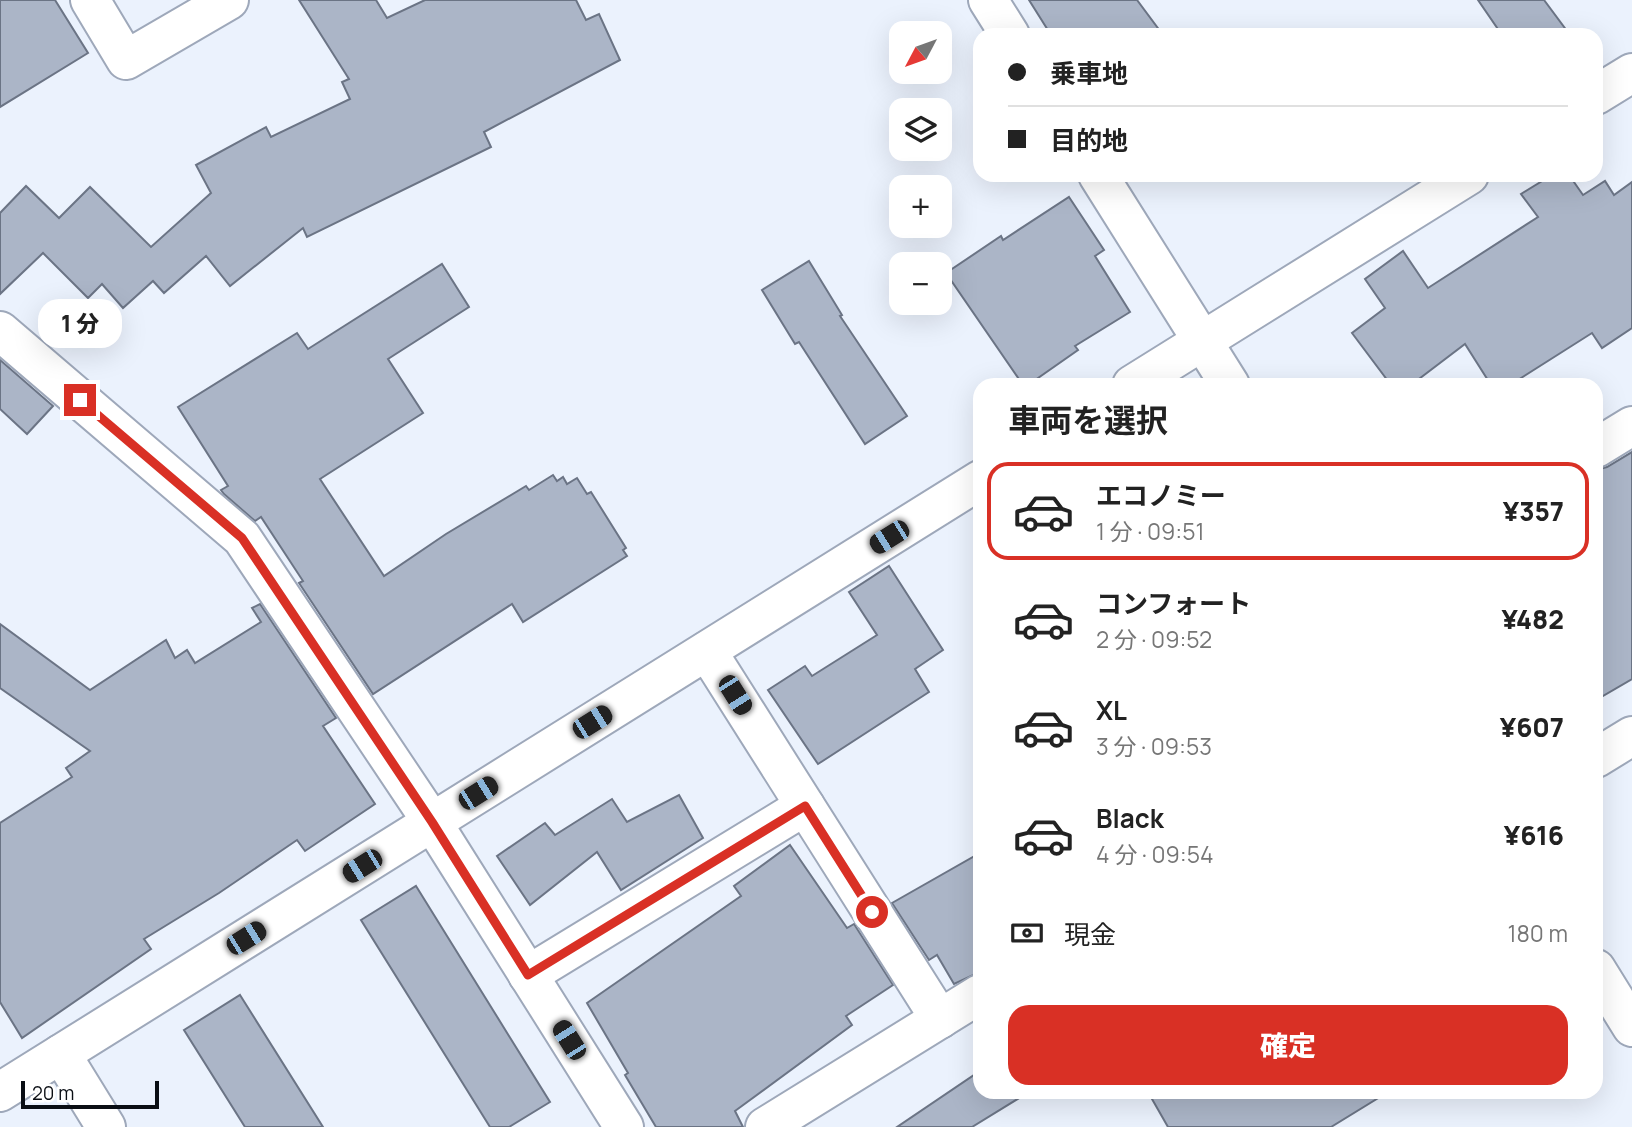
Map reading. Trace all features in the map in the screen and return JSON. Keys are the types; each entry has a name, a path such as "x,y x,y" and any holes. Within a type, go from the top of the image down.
{"street":[{"path":"90,0 127,60 229,0"},
{"path":"988,0 1006,28"},
{"path":"1603,91 1632,73"},
{"path":"1102,182 1226,378"},
{"path":"1143,378 1458,182"},
{"path":"0,331 242,538 432,822 624,1127"},
{"path":"1603,444 1632,426"},
{"path":"0,1092 973,484"},
{"path":"706,650 940,1019"},
{"path":"1603,754 1632,736"},
{"path":"528,975 805,806"},
{"path":"1603,980 1632,1027"},
{"path":"765,1127 973,999"},
{"path":"61,1054 106,1127"}],"building":[{"path":"0,0 55,0 88,53 0,107"},
{"path":"299,0 376,0 387,18 425,0 576,0 586,20 599,14 620,60 484,132 491,147 307,237 303,228 230,286 206,256 164,293 153,281 123,308 102,284 88,298 43,253 0,294 0,213 26,186 59,218 90,187 151,247 211,193 196,165 266,127 271,137 350,99 342,82 349,79"},
{"path":"1029,0 1137,0 1158,28 1047,28"},
{"path":"1478,0 1544,0 1565,28 1497,28"},
{"path":"1605,181 1614,195 1632,182 1632,328 1602,348 1592,333 1521,378 1487,378 1465,344 1420,378 1386,378 1352,333 1385,308 1365,279 1403,251 1428,288 1538,217 1521,194 1541,182 1574,182 1583,195"},
{"path":"1069,197 1104,250 1095,256 1130,312 1075,346 1078,350 1038,378 1018,378 952,282 952,269 1001,236 1003,240"},
{"path":"809,261 842,315 840,316 907,416 865,444 799,342 795,344 762,290"},
{"path":"442,264 469,307 388,359 423,413 320,479 384,576 446,534 526,486 529,490 553,475 557,481 563,477 567,484 577,478 587,494 591,492 626,548 623,550 627,556 523,622 512,604 373,694 299,583 303,581 261,517 255,521 221,490 228,486 178,407 297,333 308,349"},
{"path":"0,360 53,406 27,434 0,409"},
{"path":"1632,452 1632,679 1603,696 1603,468"},
{"path":"889,566 943,650 915,669 929,692 818,764 768,690 805,666 812,676 877,635 849,592"},
{"path":"260,604 336,718 323,726 375,804 305,851 297,840 219,893 144,939 151,949 22,1038 0,1002 0,823 72,777 66,768 90,751 0,688 0,624 90,690 166,640 175,658 187,650 195,663 261,622 252,608"},
{"path":"679,795 703,838 621,890 597,852 530,905 497,856 545,823 555,835 612,799 627,822"},
{"path":"790,845 847,928 854,924 893,985 846,1016 852,1025 735,1111 743,1127 656,1127 587,1003 741,896 734,886"},
{"path":"973,857 973,975 954,984 937,955 929,960 892,903"},
{"path":"416,886 550,1102 509,1127 490,1127 361,920"},
{"path":"240,995 323,1127 245,1127 184,1030"},
{"path":"973,1076 973,1099 1018,1099 972,1127 897,1127"},
{"path":"1152,1099 1377,1099 1331,1127 1168,1127"}],"route":[{"path":"80,400 242,538 432,822 528,975 805,806 872,912"}]}
